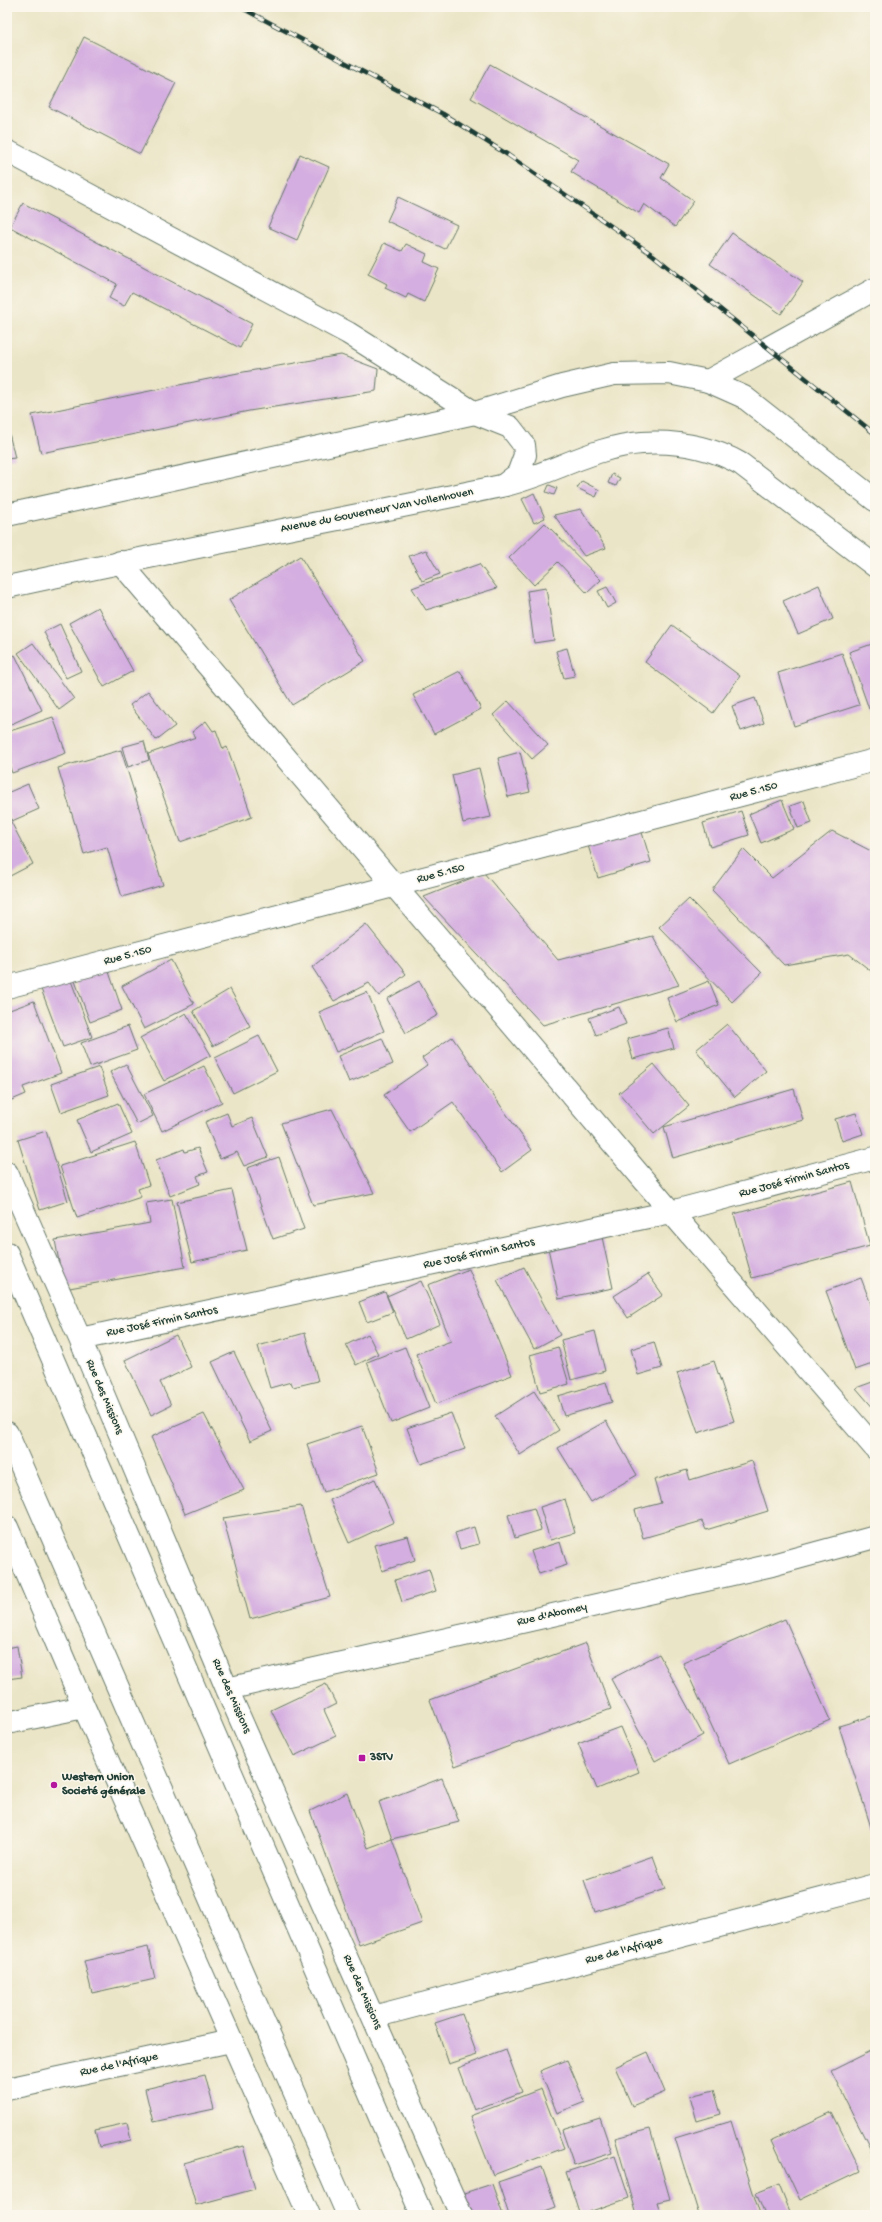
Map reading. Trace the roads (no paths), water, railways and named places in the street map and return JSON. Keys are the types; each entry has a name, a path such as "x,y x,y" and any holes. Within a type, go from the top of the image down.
{"main road":[{"path":"7,151 348,333 475,413 510,427 524,444 525,455 522,467 518,474 504,485"},
{"path":"708,381 875,289"},
{"path":"7,515 475,413 562,386 614,374 669,373 708,381 744,397 875,500"},
{"name":"Avenue du Gouverneur Van Vollenhoven","path":"7,587 120,562 504,485 618,446 643,443 677,443 721,453 741,464 875,566"},
{"path":"120,562 394,887 671,1212 875,1448"},
{"name":"Rue 5.150","path":"7,988 875,760"},
{"name":"Rue José Firmin Santos","path":"80,1339 671,1212 875,1158"},
{"name":"Rue des Missions","path":"7,1173 80,1339 227,1689 461,2215"},
{"path":"7,1253 422,2215"},
{"path":"7,1433 348,2215"},
{"path":"7,1527 84,1707 309,2215"},
{"name":"Rue d'Abomey","path":"227,1689 772,1565 875,1537"},
{"path":"7,1723 84,1707"},
{"name":"Rue de l'Afrique","path":"374,2017 875,1885"},
{"name":"Rue de l'Afrique","path":"7,2089 231,2041"}],"railway":[{"path":"240,7 443,114 508,155 653,255 875,434"}],"place":[{"name":"3STV","path":"362,1758"},
{"name":"Western Union Societé générale","path":"54,1785"}]}
